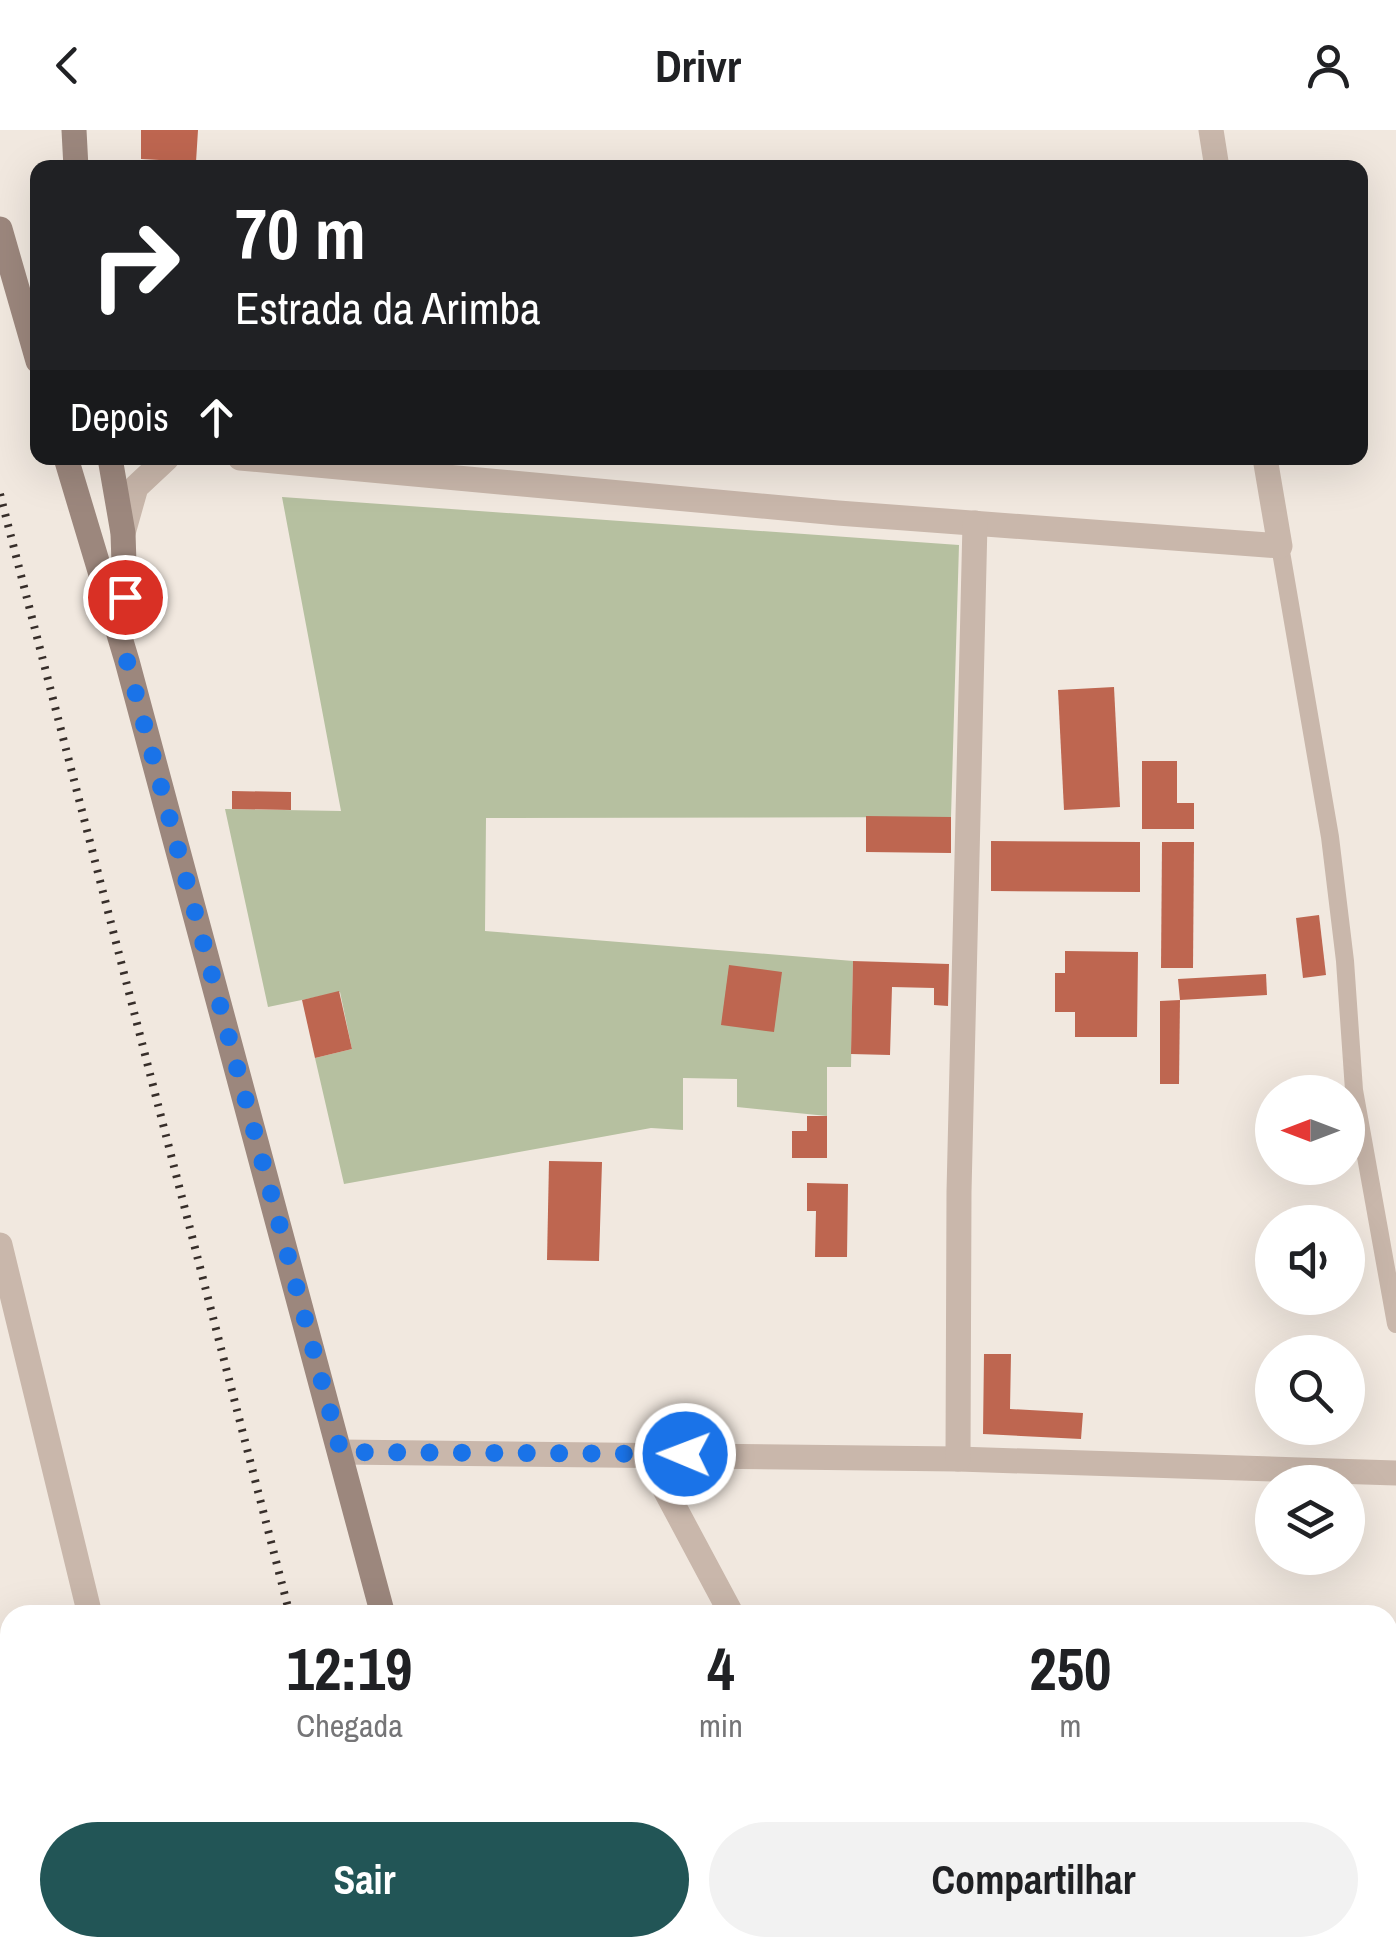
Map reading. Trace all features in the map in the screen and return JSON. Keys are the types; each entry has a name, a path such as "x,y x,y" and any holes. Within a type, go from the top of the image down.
{"main road":[{"path":"74,130 76,160"},
{"path":"0,229 30,333"},
{"path":"68,465 127,661 380,1605"},
{"path":"111,465 122,533 127,661"}],"street":[{"path":"1211,130 1217,160"},
{"path":"122,533 136,487 160,465"},
{"path":"319,465 1280,546 1267,465"},
{"path":"958,1459 959,1192 975,523"},
{"path":"0,1245 88,1605"},
{"path":"341,1452 958,1459 1396,1473"},
{"path":"646,1454 727,1605"}],"lane":[{"path":"1280,546 1330,837 1345,961 1354,1090 1396,1324"}],"green space":[{"path":"282,497 959,545 951,817 486,818 485,931 853,961 851,1067 827,1067 827,1116 737,1107 737,1079 683,1078 683,1130 651,1128 344,1184 315,1058 352,1049 340,992 268,1007 225,809 341,811"}],"building":[{"path":"141,130 198,130 196,160 141,159"},
{"path":"1114,687 1120,807 1064,810 1058,690"},
{"path":"1142,761 1177,761 1177,803 1194,803 1194,829 1142,829"},
{"path":"232,791 291,792 291,810 232,809"},
{"path":"866,816 951,817 951,853 866,852"},
{"path":"991,841 1140,842 1140,892 991,891"},
{"path":"1162,842 1194,842 1193,968 1161,968"},
{"path":"1319,915 1326,975 1303,978 1296,918"},
{"path":"1065,951 1138,952 1137,1037 1075,1037 1075,1012 1055,1012 1055,973 1065,973"},
{"path":"853,961 949,964 948,1006 934,1005 934,988 892,987 890,1055 851,1054"},
{"path":"729,965 782,972 774,1032 721,1025"},
{"path":"1266,974 1267,995 1180,1000 1178,979"},
{"path":"339,991 352,1049 315,1058 302,1000"},
{"path":"1180,1000 1179,1084 1160,1084 1160,1001"},
{"path":"807,1116 827,1116 827,1158 792,1158 792,1131 807,1131"},
{"path":"549,1161 602,1162 599,1261 547,1260"},
{"path":"807,1183 848,1184 847,1257 815,1257 816,1211 807,1211"},
{"path":"984,1354 1011,1354 1010,1409 1083,1413 1081,1439 983,1434"}],"railway":[{"path":"0,494 287,1605"}],"route":[{"path":"125,597 127,661 341,1452 685,1454"}]}
